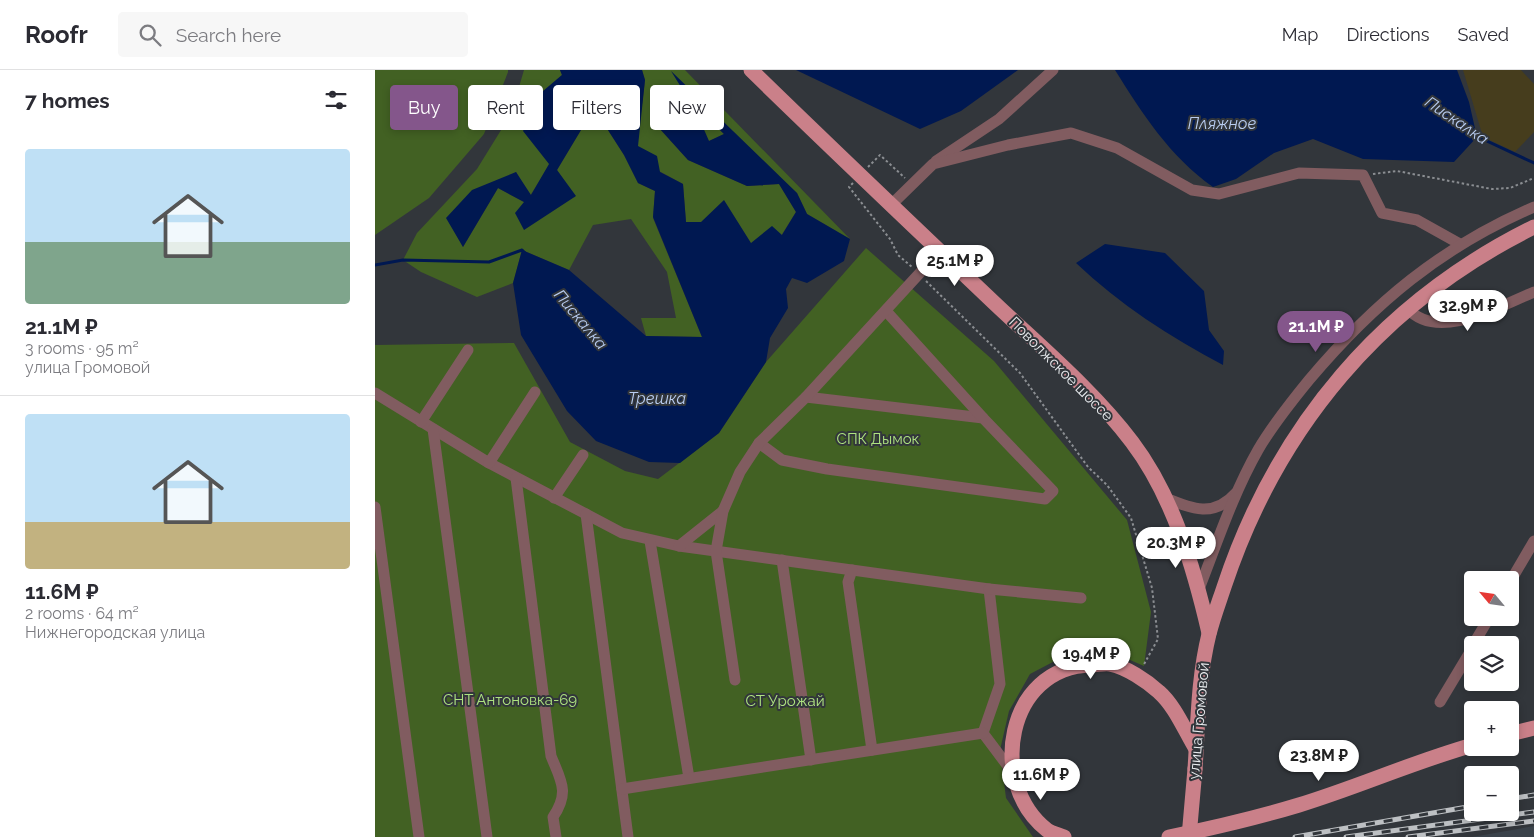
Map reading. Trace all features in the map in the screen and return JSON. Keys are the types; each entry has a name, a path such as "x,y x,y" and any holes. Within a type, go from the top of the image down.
{"main road":[{"name":"Поволжское шоссе","path":"751,70 890,206 1093,396 1133,443 1166,498 1199,589 1209,634"},
{"name":"улица Громовой","path":"1189,837 1200,686 1209,634 1235,555 1265,485 1309,414 1343,372 1408,309 1466,265 1534,227"},
{"path":"1055,836 1025,806 1013,773 1013,737 1022,707 1037,685 1057,671 1082,665 1110,664 1137,676 1160,692 1196,750"},
{"path":"1519,732 1534,728"},
{"path":"1169,837 1225,826 1300,804 1431,756 1464,747"}],"street":[{"path":"890,206 933,164 999,119 1053,70"},
{"path":"933,164 1071,133 1117,148 1192,190 1219,194 1299,173 1363,175 1382,213 1417,220 1460,244"},
{"path":"1199,589 1240,488 1258,450 1294,399 1329,358 1377,308 1413,276 1493,224 1534,207"},
{"path":"735,680 717,551 723,511 739,472 759,444 806,397 940,251"},
{"path":"1408,309 1423,321 1437,324 1467,319 1534,292"},
{"path":"759,444 782,460 827,469 1045,499 1053,491 983,418 886,311"},
{"path":"421,422 468,350"},
{"path":"489,463 535,392"},
{"path":"375,393 516,478 622,532 651,541 989,589 1081,598"},
{"path":"806,397 983,418"},
{"path":"433,429 487,837"},
{"path":"554,498 583,455"},
{"path":"516,478 551,756 564,789 560,806 553,817 556,837"},
{"path":"1166,498 1194,510 1212,509 1230,500 1240,488"},
{"path":"375,507 419,837"},
{"path":"679,546 723,511"},
{"path":"586,514 628,837"},
{"path":"651,541 689,778"},
{"path":"1516,571 1534,541"},
{"path":"782,560 811,760"},
{"path":"852,570 848,582 872,750"},
{"path":"983,734 1000,684 989,589"},
{"path":"1440,702 1464,661"},
{"path":"622,789 983,734"},
{"path":"983,734 1013,773"}],"path":[{"path":"912,184 880,155 849,187 890,238 898,255 1020,373 1076,451 1107,485 1131,518 1153,588 1157,639 1137,676"},
{"path":"1363,175 1397,171 1492,189 1510,188 1534,178"}],"shaded area":[{"path":"1534,826 1534,837 1472,837"}],"green space":[{"path":"375,70 508,70 503,85 468,85 468,130 486,130 484,134 429,198 375,235"},
{"path":"524,70 560,70 562,75 543,91 543,85 520,85"},
{"path":"642,70 685,70 700,85 650,85 650,130 661,130 688,160 747,186 779,184 796,212 781,236 751,244 701,222 686,222 683,184 659,171 637,146 645,80"},
{"path":"543,101 550,164 530,196 516,172 447,218 463,247 498,188 524,202 575,197 557,170 581,130 608,130 624,155 638,183 655,191 653,218 702,337 646,336 641,318 676,318 667,272 631,219 593,225 569,270 522,250 513,283 477,297 421,272 403,260 417,233 477,169 501,130 543,130"},
{"path":"724,110 850,239 807,214 797,193 724,130"},
{"path":"696,130 720,130 724,134 709,141"},
{"path":"866,248 994,361 1127,520 1151,612 1144,666 1116,654 1072,652 1030,674 1009,711 1000,750 1006,798 1033,837 375,837 375,345 514,343 570,442 625,471 658,479 719,433 766,362"}],"sand":[{"path":"1463,70 1521,70 1534,84 1534,132 1515,152 1483,137"}],"water":[{"name":"Трешка","path":"560,70 642,70 645,80 640,127 640,85 553,85 553,130 581,130 557,170 576,196 524,230 515,213 524,202 498,188 463,247 446,218 472,190 516,172 531,195 549,164 523,131 543,130 543,91 562,75"},
{"path":"796,70 1018,70 961,111 920,129"},
{"name":"Пляжное","path":"1115,70 1457,70 1469,102 1477,137 1454,162 1363,159 1313,139 1274,153 1236,179 1213,187 1183,162 1170,148 1147,118"},
{"name":"Трешка","path":"671,71 685,85 680,85"},
{"name":"Трешка","path":"724,122 797,193 807,214 850,239 844,261 807,283 792,278 786,289 788,308 770,338 766,362 719,433 680,463 649,462 596,441 567,411 521,335 513,283 522,250 569,270 646,336 702,337 653,217 655,191 638,183 624,155 608,130 640,130 638,146 657,156 660,172 683,184 686,222 701,222 724,200 751,243 772,226 782,235 796,212 779,184 747,186 688,160 661,130 704,130 709,141 724,134 720,130 724,130"},
{"path":"1105,244 1165,253 1204,291 1209,330 1224,351 1223,365 1184,343 1127,306 1076,263"}],"waterway":[{"name":"Пискалка","path":"1474,135 1534,163"},
{"name":"Пискалка","path":"375,265 403,260 489,262 522,250 525,253"}],"railway":[{"path":"1519,798 1534,795"},
{"path":"1295,837 1464,808"},
{"path":"1346,837 1534,812"},
{"path":"1408,837 1534,821"}],"park label":[{"name":"СПК Дымок","path":"878,439"},
{"name":"СНТ Антоновка-69","path":"510,700"},
{"name":"СТ Урожай","path":"785,701"}]}
